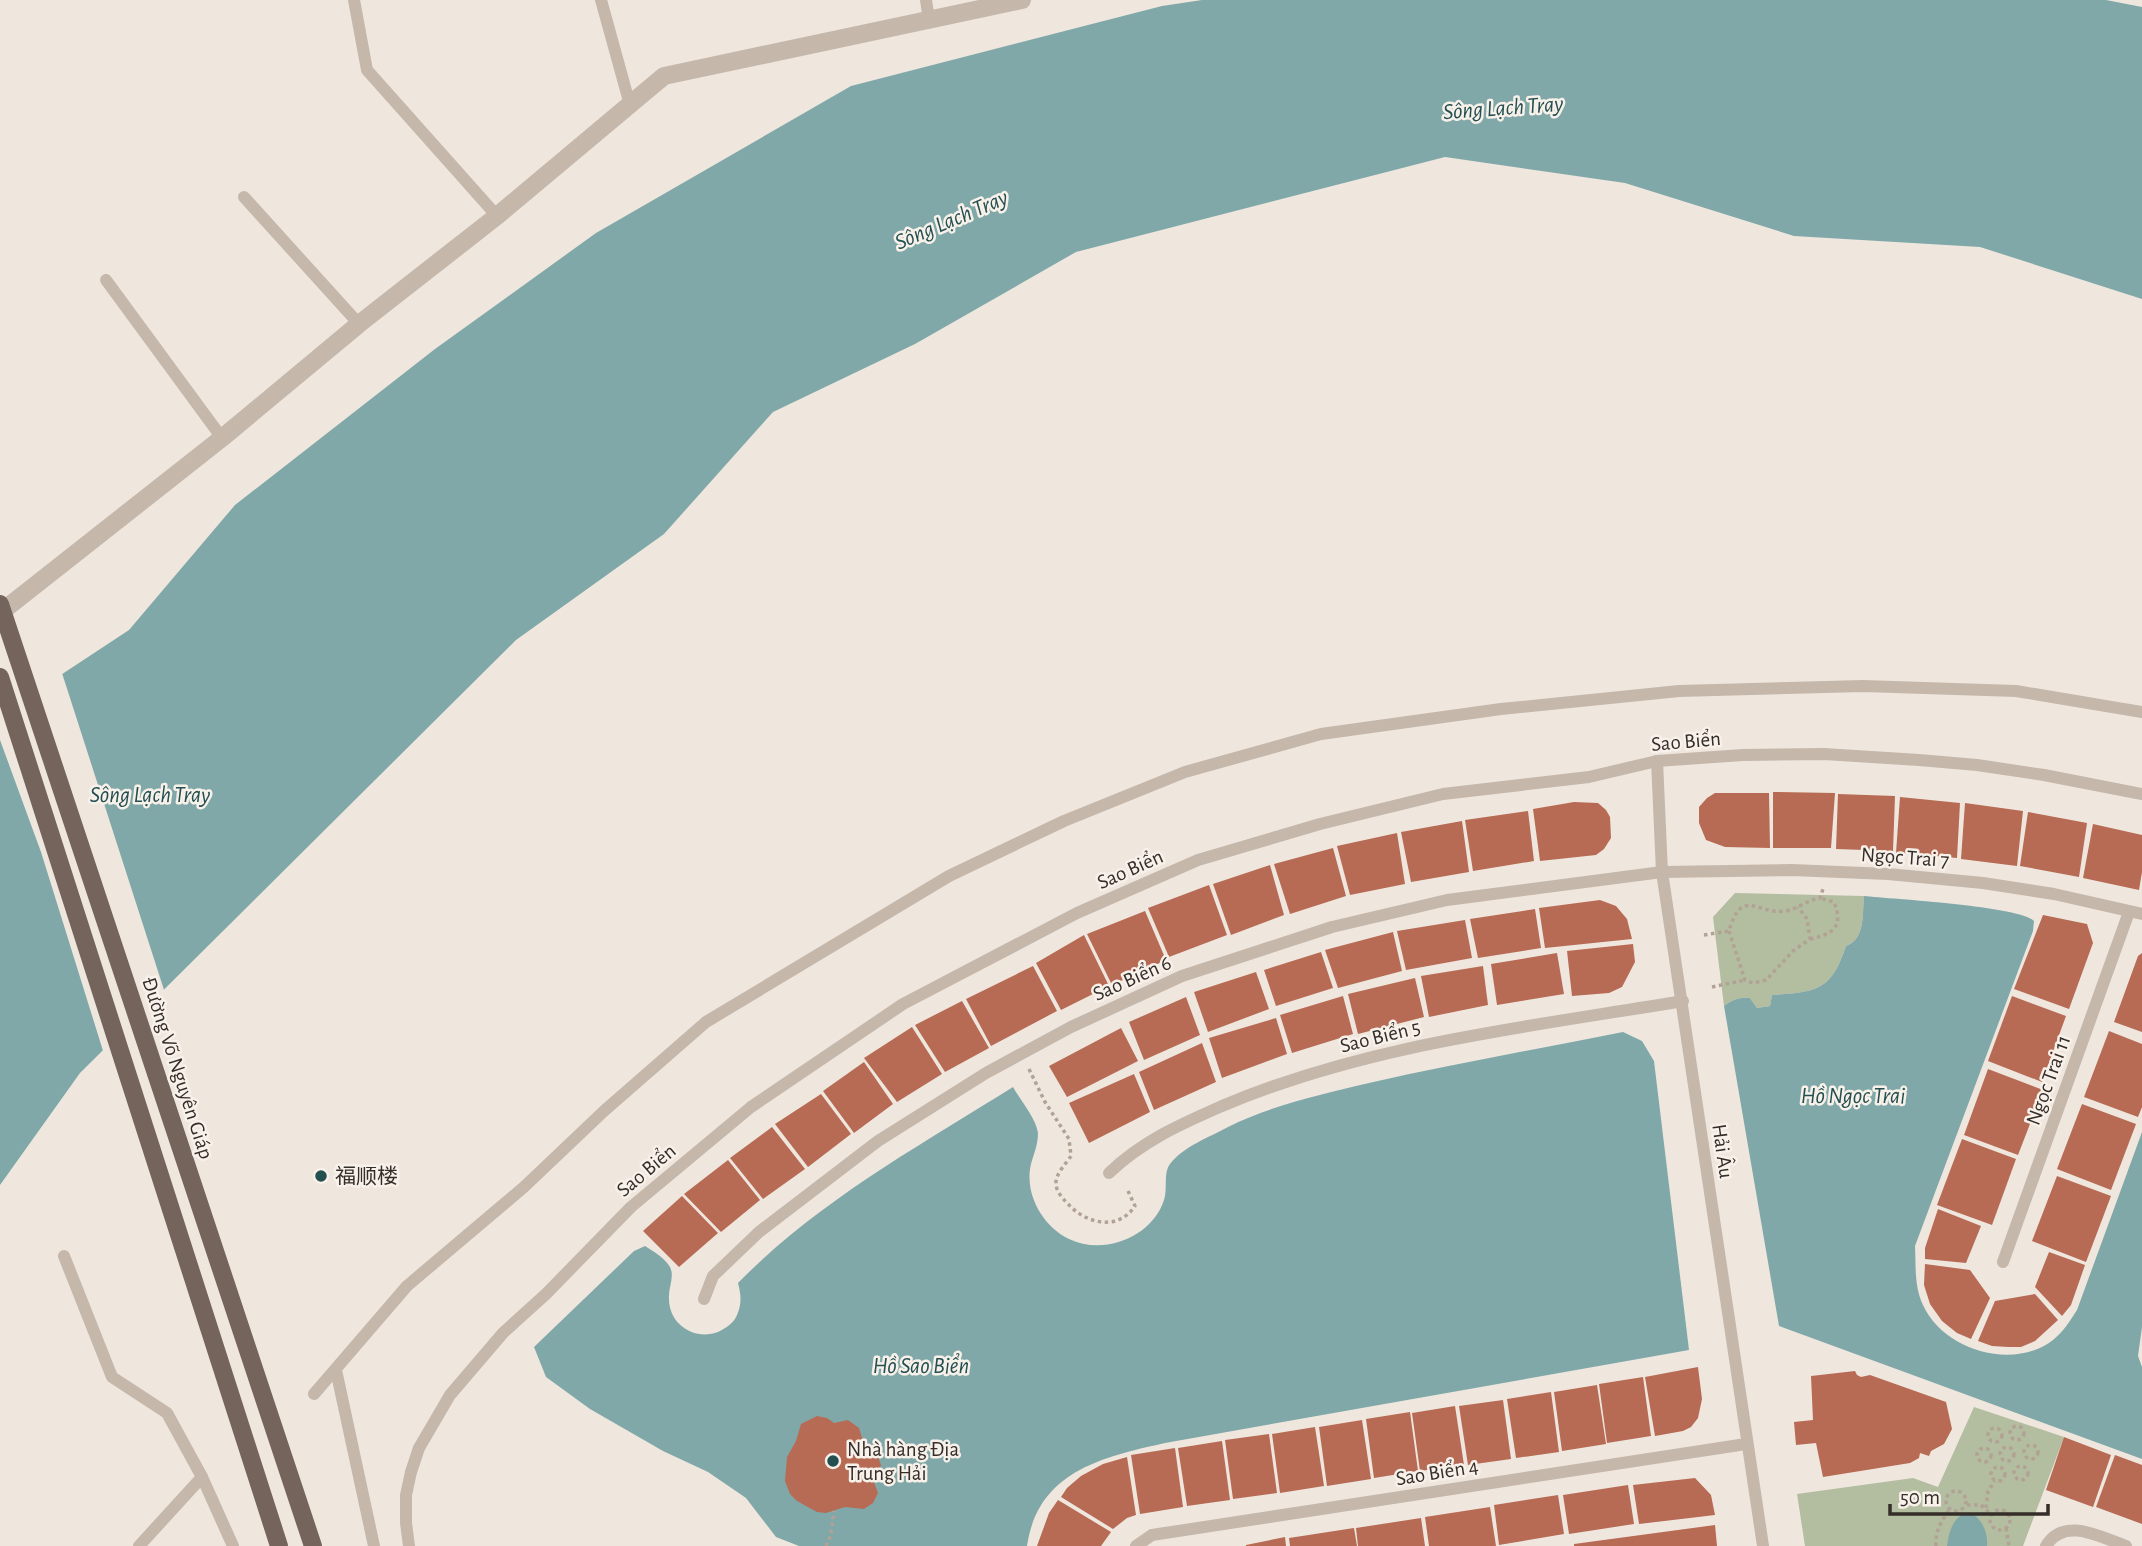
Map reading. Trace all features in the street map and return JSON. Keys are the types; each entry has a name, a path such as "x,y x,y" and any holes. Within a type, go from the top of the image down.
{"main road":[{"name":"Đường Võ Nguyên Giáp","path":"0,604 313,1546"},
{"path":"0,677 279,1546"}],"street":[{"path":"0,613 222,438 359,324 498,216 664,76 1022,0"}],"lane":[{"path":"354,0 367,70 498,216"},
{"path":"601,0 630,105"},
{"path":"926,0 929,20"},
{"path":"244,197 359,324"},
{"path":"106,280 222,438"},
{"path":"314,1394 407,1286 524,1187 604,1111 706,1022 949,876 1064,821 1185,772 1321,734 1501,709 1679,691 1863,686 2016,691 2142,712"},
{"name":"Sao Biển","path":"410,1546 406,1523 406,1495 419,1448 450,1395 503,1333 546,1294 631,1207 751,1107 904,1004 1077,913 1198,860 1320,824 1443,794 1589,777 1657,761 1743,755 1824,754 1919,760 2044,775 2142,794"},
{"name":"Hải Âu","path":"1657,761 1662,872 1763,1546"},
{"name":"Ngọc Trai 7","path":"1662,872 1792,870 1888,874 1983,883 2054,894 2136,913"},
{"name":"Sao Biển 6","path":"704,1300 713,1276 724,1264 759,1233 878,1141 1021,1054 1071,1027 1182,976 1332,927 1447,900 1662,872"},
{"name":"Ngọc Trai 11","path":"2003,1262 2136,913"},
{"name":"Sao Biển 5","path":"1109,1172 1129,1153 1161,1134 1248,1096 1304,1076 1432,1043 1683,1001"},
{"path":"64,1256 112,1377 167,1413 202,1477 233,1546"},
{"path":"336,1370 374,1546"},
{"name":"Sao Biển 4","path":"1136,1546 1152,1535 1746,1444"},
{"path":"139,1546 202,1477"},
{"path":"2046,1546 2065,1530 2084,1531 2126,1546"}],"path":[{"path":"1820,898 1825,884"},
{"path":"1712,987 1766,980 1793,951 1810,939 1833,931 1838,922 1834,902 1820,898 1778,912 1755,905 1738,910 1729,931 1745,981"},
{"path":"1798,907 1807,919 1810,939"},
{"path":"1704,935 1729,931"},
{"path":"1028,1067 1045,1102 1069,1139 1071,1156 1057,1176 1055,1186 1065,1200 1080,1216 1098,1223 1116,1222 1130,1213 1135,1206 1128,1191"},
{"path":"2011,1448 2015,1439"},
{"path":"1998,1441 2003,1450 2001,1456"},
{"path":"2003,1450 2011,1448"},
{"path":"2011,1448 2014,1454"},
{"path":"2014,1454 2025,1453"},
{"path":"2011,1460 2014,1454"},
{"path":"1991,1455 2001,1456 2004,1460"},
{"path":"2004,1460 2011,1460"},
{"path":"1995,1480 2002,1480 2004,1476 2001,1469 2004,1460"},
{"path":"2011,1460 2017,1468"},
{"path":"1995,1480 1992,1471 1997,1467 2001,1469"},
{"path":"1986,1508 1988,1491 1995,1480"},
{"path":"1966,1505 1964,1495 1955,1491 1947,1497 1946,1503 1950,1509 1959,1512 1966,1505 1982,1505 1992,1515"},
{"path":"1936,1546 1940,1523 1950,1509"},
{"path":"2006,1528 2000,1530 1994,1527 1992,1515 1997,1510 2007,1512 2010,1520 2006,1528 2009,1546"},
{"path":"826,1546 831,1535 834,1511"}],"green space":[{"path":"1735,893 1864,896 1860,932 1852,943 1846,946 1834,972 1820,986 1811,990 1772,995 1770,1006 1757,1008 1750,998 1746,998 1736,999 1724,1006 1713,917"},
{"path":"1974,1407 2064,1437 2023,1546 1805,1546 1797,1494 1913,1478 1938,1487"}],"water":[{"name":"Sông Lạch Tray","path":"1202,0 2106,0 2142,7 2142,299 1980,247 1794,236 1625,183 1445,157 1076,252 915,344 773,412 664,534 516,640 80,1073 0,1185 0,715 129,630 235,505 435,349 596,233 851,86 1162,6"},
{"name":"Hồ Ngọc Trai","path":"1864,896 1981,907 2024,916 2034,921 2033,931 1915,1246 1920,1298 1933,1321 1946,1334 1980,1351 2019,1354 2037,1349 2060,1333 2077,1310 2142,1132 2142,1327 2138,1356 2142,1367 2142,1459 1779,1326 1724,1006 1736,999 1750,998 1757,1008 1770,1006 1772,995 1811,990 1828,980 1846,946 1857,938 1860,932"},
{"name":"Hồ Sao Biển","path":"1623,1032 1642,1041 1654,1061 1689,1350 1165,1443 1119,1454 1077,1472 1059,1484 1044,1500 1034,1521 1027,1546 799,1546 776,1537 746,1498 708,1472 663,1451 590,1409 546,1377 534,1347 634,1251 645,1246 670,1267 670,1308 678,1323 700,1334 718,1332 732,1323 739,1311 738,1283 801,1226 870,1177 1013,1087 1037,1127 1037,1145 1031,1164 1030,1186 1037,1208 1051,1226 1069,1239 1083,1244 1111,1244 1138,1233 1158,1213 1164,1200 1170,1164 1182,1152 1244,1120 1297,1101 1369,1083"},
{"path":"1969,1512 1983,1526 1987,1546 1947,1546 1956,1521"}],"pier":[{"path":"61,670 165,993 104,1054 41,852 0,740 0,711"}],"building":[{"path":"1773,792 1835,793 1831,848 1773,848"},
{"path":"1715,793 1769,793 1770,848 1725,847 1706,840 1699,823 1699,807"},
{"path":"1838,794 1895,796 1893,851 1836,849"},
{"path":"1900,797 1960,803 1957,858 1896,853"},
{"path":"1574,802 1598,803 1606,810 1610,817 1611,838 1596,855 1540,861 1533,809"},
{"path":"1965,803 2023,811 2017,866 1961,859"},
{"path":"1528,811 1534,861 1473,871 1465,820"},
{"path":"2028,812 2087,823 2079,877 2020,866"},
{"path":"1462,821 1469,872 1411,882 1401,832"},
{"path":"2093,824 2142,835 2139,890 2083,878"},
{"path":"1397,833 1405,884 1350,895 1337,846"},
{"path":"1333,848 1346,896 1290,914 1274,864"},
{"path":"1270,865 1284,915 1231,935 1213,884"},
{"path":"1209,885 1227,935 1169,957 1148,908"},
{"path":"1600,900 1616,906 1627,919 1632,939 1545,948 1539,908"},
{"path":"1535,909 1541,948 1478,958 1470,919"},
{"path":"1145,911 1166,960 1112,985 1087,934"},
{"path":"2043,915 2087,924 2093,943 2069,1009 2014,989"},
{"path":"1465,920 1472,958 1406,970 1397,931"},
{"path":"1393,932 1402,971 1338,988 1325,950"},
{"path":"1084,935 1109,986 1061,1010 1036,963"},
{"path":"1633,944 1635,962 1622,987 1609,993 1572,996 1567,951"},
{"path":"1321,952 1333,988 1276,1006 1264,970"},
{"path":"1557,953 1564,994 1497,1005 1491,964"},
{"path":"2142,953 2142,1032 2114,1022 2138,956"},
{"path":"1033,966 1057,1011 991,1046 966,999"},
{"path":"1483,966 1488,1005 1429,1017 1421,976"},
{"path":"1256,972 1269,1009 1208,1032 1194,992"},
{"path":"1415,978 1424,1017 1358,1034 1348,994"},
{"path":"1343,996 1353,1034 1292,1053 1280,1015"},
{"path":"2012,996 2066,1016 2042,1082 1988,1061"},
{"path":"1186,997 1200,1035 1144,1060 1129,1022"},
{"path":"962,1001 989,1048 945,1072 915,1025"},
{"path":"1276,1018 1287,1054 1222,1078 1209,1038"},
{"path":"912,1027 942,1074 897,1102 864,1058"},
{"path":"1121,1028 1138,1061 1067,1097 1049,1066"},
{"path":"2109,1031 2142,1044 2142,1107 2138,1117 2084,1097"},
{"path":"1202,1043 1216,1082 1154,1110 1139,1072"},
{"path":"864,1062 893,1104 854,1133 823,1091"},
{"path":"1988,1069 2043,1090 2018,1155 1964,1135"},
{"path":"1134,1074 1150,1112 1089,1143 1069,1103"},
{"path":"821,1094 851,1134 808,1167 775,1124"},
{"path":"2082,1104 2136,1124 2111,1190 2057,1169"},
{"path":"772,1127 805,1169 763,1199 730,1158"},
{"path":"1962,1139 2016,1159 1992,1225 1937,1205"},
{"path":"728,1160 760,1200 721,1232 684,1194"},
{"path":"2057,1176 2111,1196 2086,1262 2032,1241"},
{"path":"682,1196 718,1233 679,1267 643,1231"},
{"path":"1938,1209 1981,1226 1966,1263 1925,1259 1925,1248"},
{"path":"2049,1252 2085,1265 2071,1305 2062,1316 2035,1287"},
{"path":"1925,1264 1970,1270 1990,1298 1971,1339 1957,1333 1942,1321 1930,1304 1924,1285"},
{"path":"2035,1294 2058,1320 2035,1341 2021,1347 2008,1347 1992,1346 1978,1341 1995,1301"},
{"path":"1698,1367 1702,1399 1698,1418 1691,1427 1683,1431 1655,1436 1645,1377"},
{"path":"1855,1371 1861,1377 1870,1375 1946,1402 1952,1429 1944,1444 1931,1451 1929,1456 1920,1453 1919,1458 1910,1463 1823,1477 1816,1443 1796,1445 1794,1422 1813,1420 1811,1376"},
{"path":"1643,1377 1651,1436 1607,1443 1599,1384"},
{"path":"1597,1385 1606,1444 1562,1451 1554,1392"},
{"path":"1551,1392 1559,1452 1516,1458 1507,1399"},
{"path":"1503,1400 1511,1459 1468,1465 1459,1406"},
{"path":"1455,1406 1464,1465 1420,1471 1412,1413"},
{"path":"1410,1412 1418,1471 1374,1478 1366,1419"},
{"name":"Nhà hàng Địa Trung Hải","path":"817,1416 834,1423 848,1420 859,1428 863,1441 874,1446 881,1465 879,1472 872,1477 878,1493 873,1503 864,1509 845,1507 826,1513 817,1512 790,1494 785,1481 787,1457 801,1424"},
{"path":"1362,1420 1371,1479 1327,1486 1319,1427"},
{"path":"1315,1427 1324,1486 1280,1493 1272,1434"},
{"path":"1269,1434 1277,1493 1233,1499 1225,1440"},
{"path":"2064,1437 2111,1455 2093,1507 2046,1490"},
{"path":"1222,1441 1230,1500 1187,1506 1178,1448"},
{"path":"1175,1448 1183,1507 1140,1514 1131,1455"},
{"path":"2115,1455 2142,1465 2142,1524 2096,1507"},
{"path":"1127,1457 1136,1515 1127,1518 1113,1529 1061,1497 1081,1476 1103,1464"},
{"path":"1695,1478 1711,1495 1715,1515 1639,1524 1633,1485"},
{"path":"1628,1485 1634,1524 1569,1534 1563,1495"},
{"path":"1558,1495 1564,1534 1499,1545 1494,1505"},
{"path":"1058,1500 1111,1532 1101,1546 1037,1546 1049,1513"},
{"path":"1490,1507 1496,1546 1429,1546 1425,1517"},
{"path":"1421,1518 1425,1546 1358,1546 1356,1528"},
{"path":"1715,1525 1717,1546 1574,1546 1574,1544"},
{"path":"1354,1528 1357,1546 1290,1546 1289,1538"},
{"path":"1285,1537 1286,1546 1246,1546 1246,1545"}],"place":[{"name":"福顺楼","path":"321,1176"},
{"name":"Nhà hàng Địa Trung Hải","path":"833,1461"}]}
